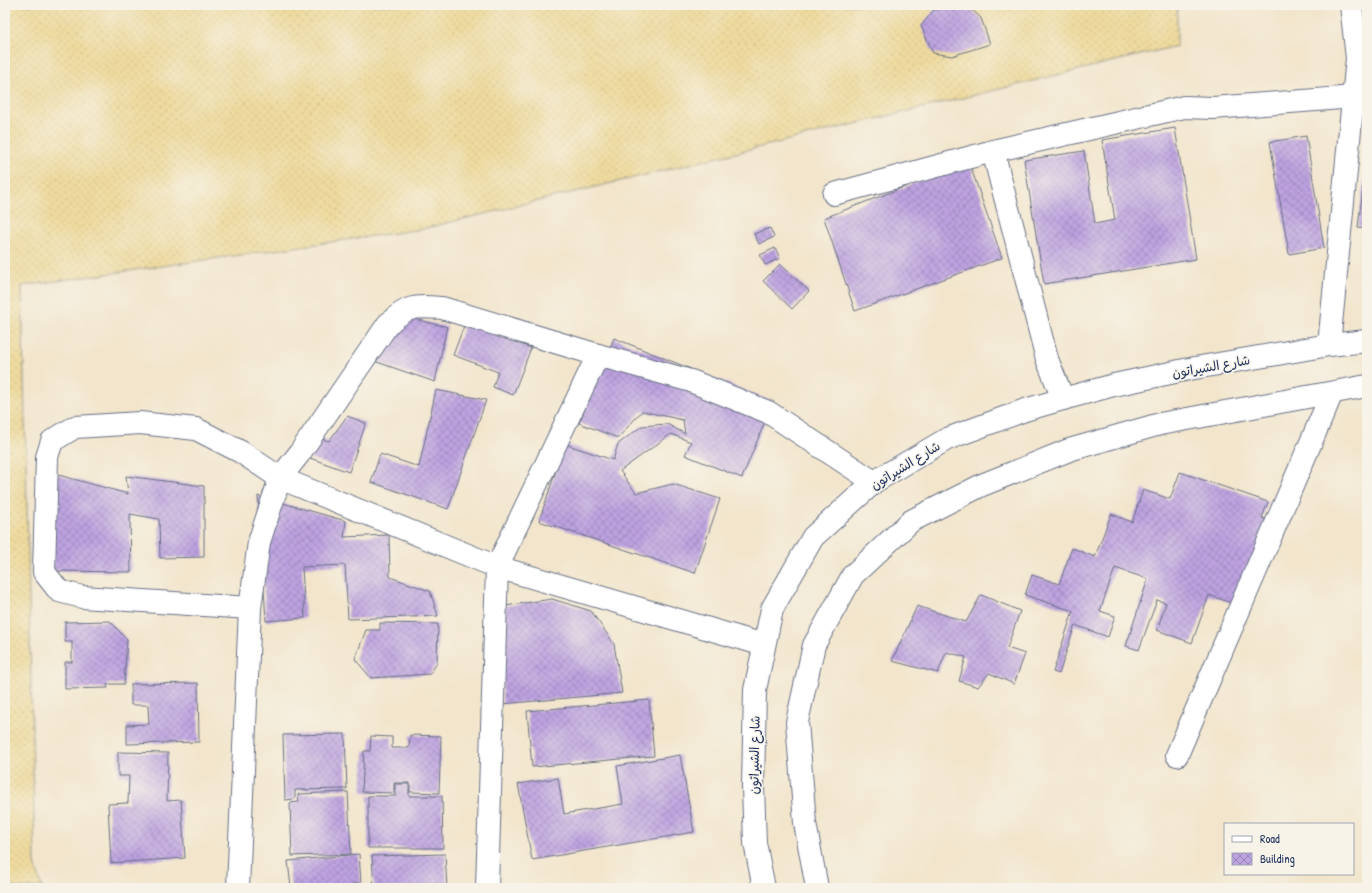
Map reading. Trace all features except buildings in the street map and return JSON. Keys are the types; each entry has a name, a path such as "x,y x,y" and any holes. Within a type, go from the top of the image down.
{"street":[{"path":"1329,345 1358,58 1351,5"},
{"path":"834,194 993,151 1184,107 1213,108 1354,97"},
{"path":"993,151 1047,359 1063,399"},
{"path":"238,888 250,608 259,542 280,478 299,454 388,324 401,312 418,306 442,308 598,356 691,381 768,412 874,482"},
{"name":"شارع الشيراتون","path":"764,888 755,843 753,787 755,690 772,609 813,537 874,482 946,439 1025,410 1114,385 1189,369 1329,345 1367,341"},
{"path":"487,888 497,567 598,356"},
{"path":"817,888 805,823 797,722 814,645 853,576 911,521 982,485 1070,450 1160,424 1367,386"},
{"path":"1177,755 1332,393"},
{"path":"250,608 82,597 59,591 44,572 47,457 52,441 74,427 140,423 196,429 241,452 280,478 497,567 764,645"}],"sand":[{"path":"5,5 1177,5 1177,46 422,229 22,286 35,863 42,888 5,888"}]}
